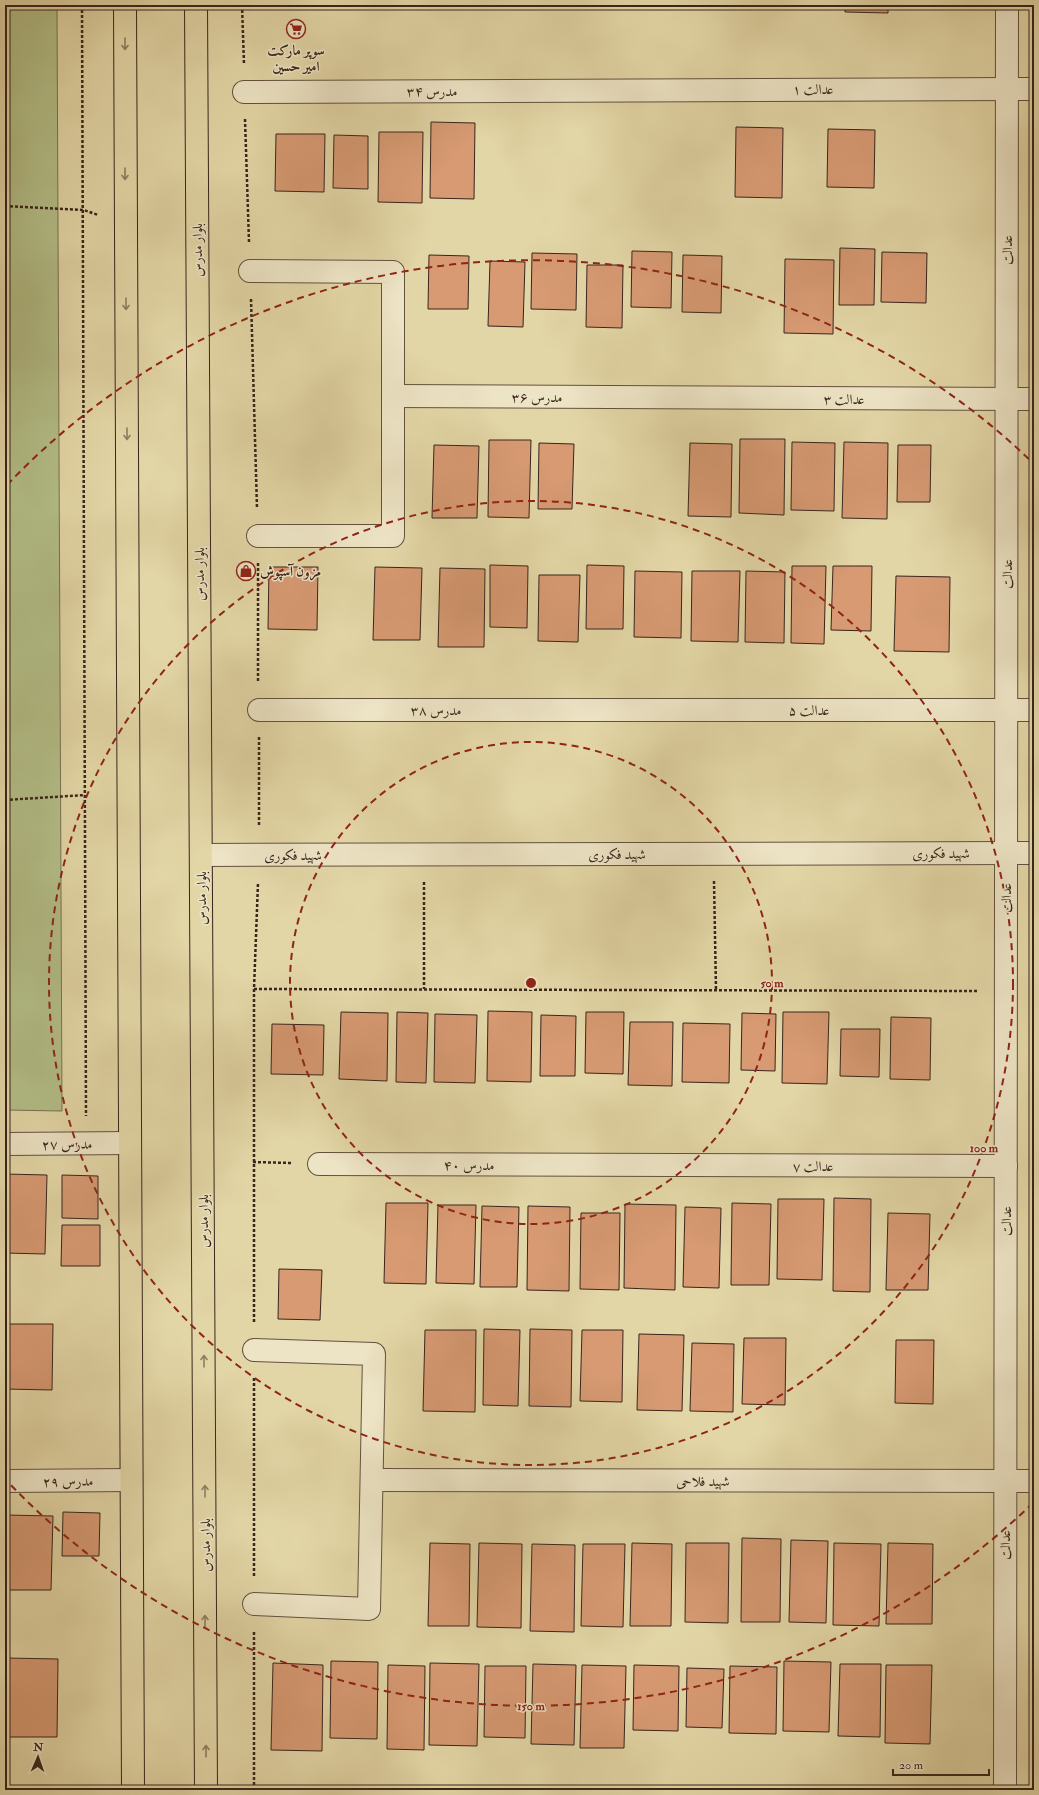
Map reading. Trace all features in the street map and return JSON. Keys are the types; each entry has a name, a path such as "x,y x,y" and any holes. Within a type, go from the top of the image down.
{"main road":[{"path":"125,5 133,1790"},
{"name":"بلوار مدرس","path":"196,5 206,1790"}],"street":[{"name":"عدالت","path":"1005,1790 1007,5"},
{"name":"عدالت ۱","path":"619,90 1034,89"},
{"name":"مدرس ۳۴","path":"244,92 619,90"},
{"path":"250,271 393,272 393,536 258,536"},
{"name":"مدرس ۳۶","path":"393,396 680,398"},
{"name":"عدالت ۳","path":"680,398 1034,399"},
{"name":"مدرس ۳۸","path":"259,710 613,710"},
{"name":"عدالت ۵","path":"613,710 1034,710"},
{"name":"شهید فکوری","path":"201,855 1034,853"},
{"name":"مدرس ۲۷","path":"5,1144 130,1143"},
{"name":"مدرس ۴۰","path":"319,1164 620,1165"},
{"name":"عدالت ۷","path":"620,1165 1006,1166"},
{"path":"254,1350 374,1354 369,1609 254,1604"},
{"name":"مدرس ۲۹","path":"5,1481 131,1480"},
{"name":"شهید فلاحی","path":"372,1480 1034,1481"}],"path":[{"path":"82,5 84,210 86,1143"},
{"path":"242,5 258,536 259,855"},
{"path":"5,206 84,210 126,224"},
{"path":"5,800 85,794"},
{"path":"424,854 424,989"},
{"path":"714,854 716,990"},
{"path":"254,989 1006,992"},
{"path":"253,1162 319,1164"}],"green space":[{"path":"5,5 57,5 62,1111 5,1110"}],"building":[{"path":"532,5 578,5 578,7"},
{"path":"643,5 688,5 688,7"},
{"path":"794,5 840,5 840,8 794,7"},
{"path":"845,5 888,5 888,13 845,12"},
{"path":"431,122 475,123 474,199 430,198"},
{"path":"736,127 783,128 782,198 735,197"},
{"path":"828,129 875,130 874,188 827,187"},
{"path":"379,132 423,132 422,203 378,202"},
{"path":"276,134 325,134 324,192 275,191"},
{"path":"334,135 368,136 368,189 333,188"},
{"path":"840,248 875,249 874,305 839,305"},
{"path":"632,251 672,252 671,308 631,307"},
{"path":"882,252 927,253 926,303 881,302"},
{"path":"532,253 577,254 576,310 531,309"},
{"path":"429,255 469,256 468,309 428,309"},
{"path":"683,255 722,256 721,313 682,312"},
{"path":"785,259 834,260 833,334 784,333"},
{"path":"490,261 525,262 523,327 488,326"},
{"path":"587,265 623,265 622,328 586,327"},
{"path":"740,439 785,439 784,515 739,513"},
{"path":"489,440 531,440 529,518 488,517"},
{"path":"792,442 835,443 834,511 791,510"},
{"path":"844,442 888,443 887,519 842,518"},
{"path":"539,443 574,444 572,509 538,509"},
{"path":"690,443 732,444 731,517 688,516"},
{"path":"434,445 479,446 477,518 432,518"},
{"path":"898,445 931,445 930,502 897,502"},
{"path":"490,565 528,566 527,628 490,627"},
{"path":"587,565 624,566 623,629 586,629"},
{"path":"792,566 826,566 824,644 791,643"},
{"path":"833,566 872,566 871,631 831,630"},
{"path":"269,567 318,567 317,630 268,629"},
{"path":"375,567 422,568 420,640 373,640"},
{"path":"440,568 485,569 484,647 438,647"},
{"path":"635,571 682,572 681,638 634,637"},
{"path":"692,571 740,571 738,642 691,641"},
{"path":"746,571 785,572 784,643 745,642"},
{"path":"539,575 580,575 578,642 538,641"},
{"path":"896,576 950,577 949,652 894,651"},
{"path":"488,1011 532,1012 531,1082 487,1081"},
{"path":"341,1012 388,1013 387,1081 339,1079"},
{"path":"397,1012 428,1013 426,1083 396,1082"},
{"path":"586,1012 624,1012 623,1074 585,1073"},
{"path":"783,1012 829,1012 827,1084 782,1083"},
{"path":"742,1013 776,1014 775,1071 741,1070"},
{"path":"435,1014 477,1015 475,1083 434,1082"},
{"path":"541,1015 576,1016 575,1076 540,1076"},
{"path":"891,1017 931,1018 930,1080 890,1079"},
{"path":"630,1022 673,1022 672,1086 628,1085"},
{"path":"683,1023 730,1024 729,1083 682,1082"},
{"path":"272,1024 324,1025 323,1075 271,1074"},
{"path":"841,1029 880,1029 879,1077 840,1076"},
{"path":"5,1174 47,1175 45,1254 5,1253"},
{"path":"62,1175 98,1176 98,1219 62,1218"},
{"path":"834,1198 871,1199 870,1292 833,1291"},
{"path":"778,1199 824,1199 822,1280 777,1279"},
{"path":"386,1203 428,1203 426,1284 384,1283"},
{"path":"732,1203 771,1204 769,1285 731,1285"},
{"path":"625,1204 676,1205 675,1290 624,1288"},
{"path":"438,1205 476,1205 474,1284 436,1283"},
{"path":"482,1206 519,1207 517,1287 480,1287"},
{"path":"528,1206 570,1207 569,1291 527,1290"},
{"path":"685,1207 721,1208 719,1288 683,1287"},
{"path":"581,1213 620,1213 619,1290 580,1289"},
{"path":"888,1213 930,1214 928,1290 886,1290"},
{"path":"62,1225 100,1225 100,1266 61,1266"},
{"path":"279,1269 322,1270 320,1320 278,1319"},
{"path":"5,1324 53,1324 52,1390 5,1389"},
{"path":"484,1329 520,1330 518,1406 483,1405"},
{"path":"530,1329 572,1330 571,1407 529,1406"},
{"path":"425,1330 476,1330 475,1412 423,1411"},
{"path":"582,1330 623,1330 622,1402 580,1401"},
{"path":"639,1334 684,1335 682,1411 637,1410"},
{"path":"744,1338 786,1338 785,1405 742,1404"},
{"path":"896,1340 934,1340 933,1404 895,1403"},
{"path":"692,1343 734,1344 733,1412 690,1411"},
{"path":"63,1512 100,1513 99,1556 62,1556"},
{"path":"5,1515 53,1516 51,1590 5,1590"},
{"path":"742,1538 781,1539 780,1622 741,1622"},
{"path":"791,1540 828,1541 826,1623 789,1622"},
{"path":"430,1543 470,1544 469,1626 428,1626"},
{"path":"479,1543 522,1544 521,1628 477,1627"},
{"path":"632,1543 672,1544 671,1626 630,1626"},
{"path":"686,1543 729,1543 728,1623 685,1622"},
{"path":"834,1543 881,1544 879,1626 833,1625"},
{"path":"888,1543 933,1544 932,1624 886,1624"},
{"path":"532,1544 575,1545 574,1632 530,1631"},
{"path":"583,1544 625,1544 623,1627 581,1626"},
{"path":"6,1658 58,1659 57,1737 5,1737"},
{"path":"331,1661 378,1662 377,1739 330,1738"},
{"path":"784,1661 831,1662 829,1732 783,1731"},
{"path":"273,1663 323,1665 322,1751 271,1750"},
{"path":"430,1663 479,1664 477,1746 429,1745"},
{"path":"533,1664 576,1665 574,1745 531,1744"},
{"path":"840,1664 881,1664 880,1737 838,1736"},
{"path":"388,1665 425,1666 424,1750 387,1749"},
{"path":"582,1665 626,1666 624,1748 580,1748"},
{"path":"634,1665 679,1666 678,1731 633,1730"},
{"path":"886,1665 932,1665 930,1744 885,1743"},
{"path":"485,1666 526,1666 525,1738 484,1737"},
{"path":"730,1666 777,1667 776,1734 729,1733"},
{"path":"687,1668 724,1669 722,1728 686,1727"}],"place":[{"name":"سوپر مارکت امیر حسین","path":"296,29"},
{"name":"مزون آسپوش","path":"246,571"}]}
